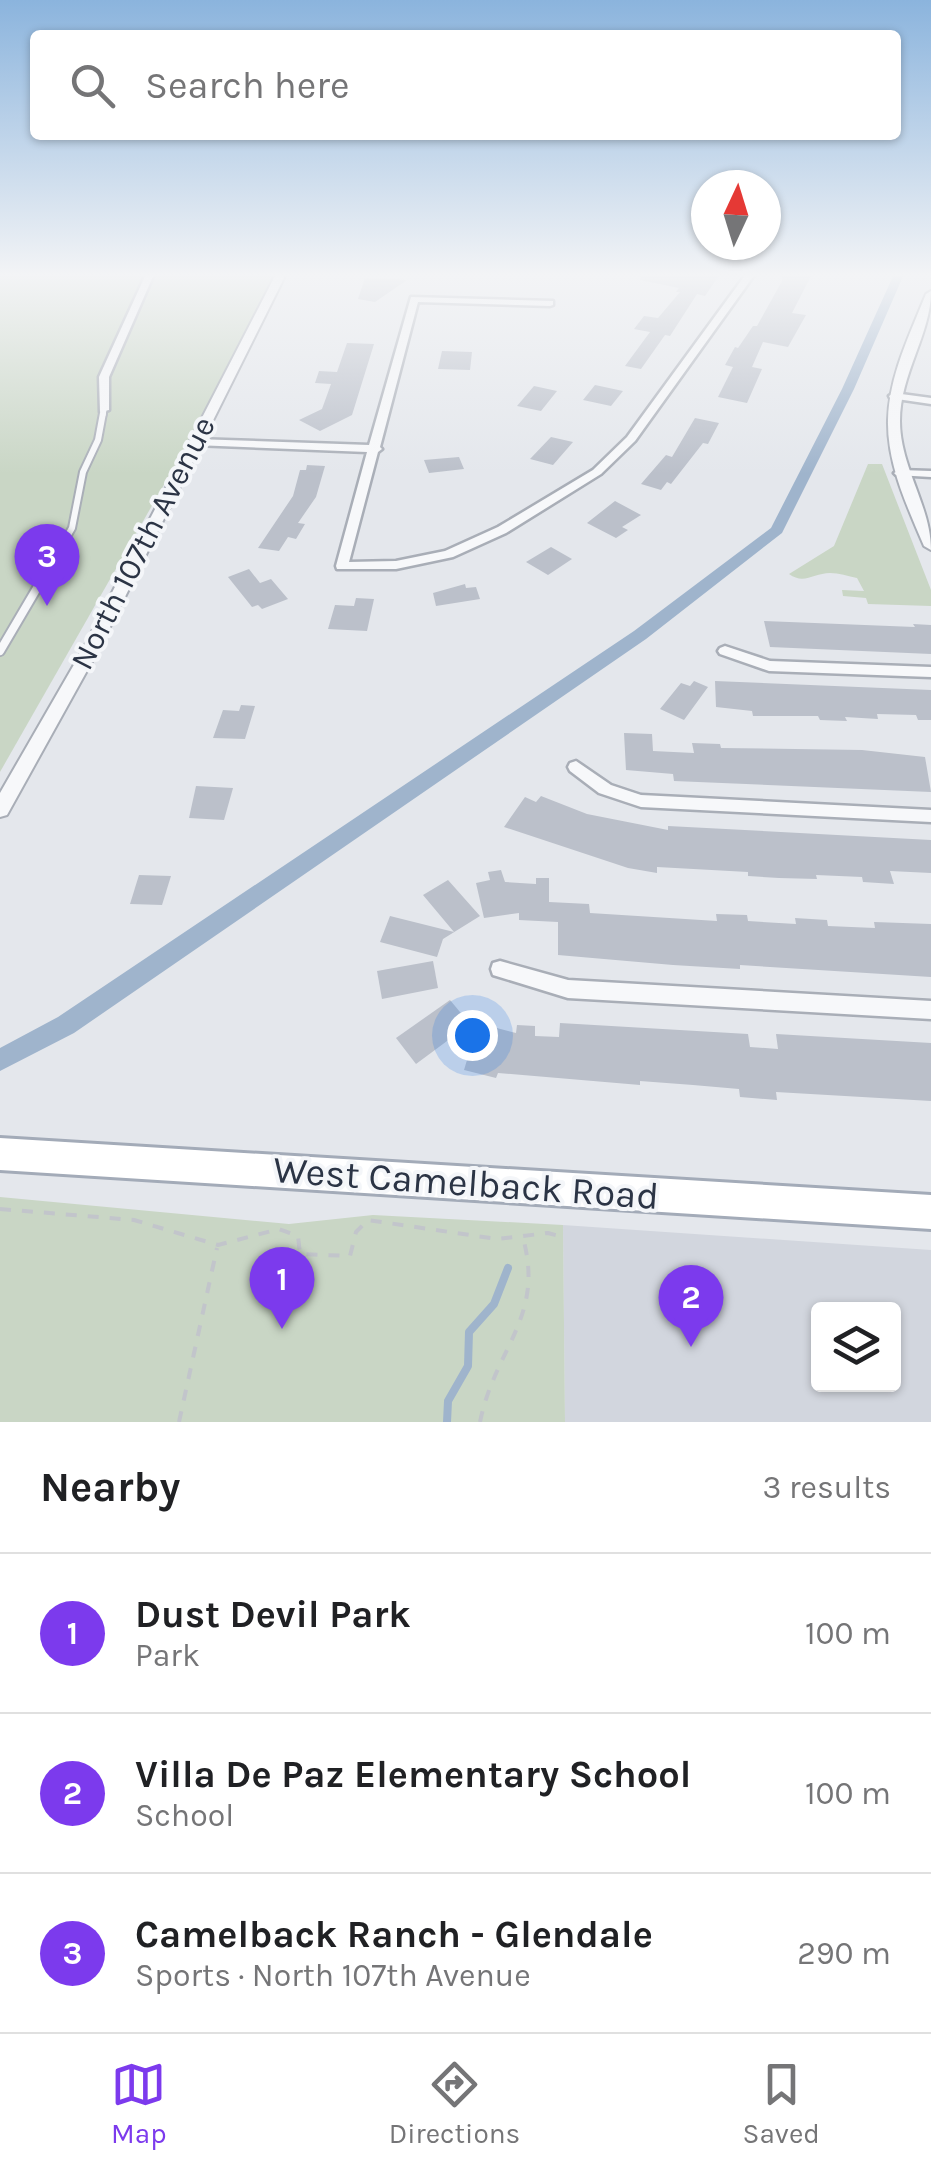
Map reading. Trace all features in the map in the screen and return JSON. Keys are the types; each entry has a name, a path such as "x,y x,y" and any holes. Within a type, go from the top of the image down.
{"main road":[{"name":"West Camelback Road","path":"0,1154 931,1212"}],"street":[{"path":"104,410 104,377 120,340"},
{"name":"North 107th Avenue","path":"0,810 90,649 247,340"},
{"path":"403,340 342,566 396,565 449,554 502,530 597,472 630,439 702,340"},
{"path":"912,340 894,396 892,434 900,473 931,546"},
{"path":"894,396 931,401"},
{"path":"195,442 376,449"},
{"path":"900,473 931,474"},
{"path":"725,651 769,666 931,672"},
{"path":"576,767 606,789 641,801 931,816"},
{"path":"500,969 568,989 931,1010"}],"lane":[{"path":"0,651 72,528 82,472 98,440 104,410"}],"path":[{"path":"0,1209 134,1220 187,1239 218,1245 263,1232 289,1230 298,1236 300,1254 350,1256 356,1232 368,1220 434,1232 523,1238 548,1233 563,1237"},
{"path":"480,1422 499,1361 527,1314 532,1294 530,1258 523,1238"},
{"path":"179,1422 218,1245"}],"shaded area":[{"path":"563,1225 931,1250 931,1422 565,1422"}],"green space":[{"path":"0,340 241,340 190,439 0,772"},
{"path":"868,464 882,464 931,590 931,606 868,604 866,598 843,596 842,590 864,591 857,578 830,573 804,579 789,574 834,546"},
{"path":"0,1197 289,1224 373,1215 563,1225 565,1422 0,1422"}],"building":[{"path":"644,340 661,340 641,369 625,366"},
{"path":"743,340 792,340 788,347 763,342 752,367 762,369 747,403 718,397 733,367 725,365"},
{"path":"347,343 374,344 352,415 320,431 299,420 322,409 331,384 315,383 319,371 337,372"},
{"path":"442,351 472,352 470,370 438,369"},
{"path":"595,385 623,391 611,406 583,400"},
{"path":"534,386 557,391 541,411 517,406"},
{"path":"695,418 719,423 708,444 703,443 671,484 667,482 661,490 641,484 666,455 672,457"},
{"path":"551,437 573,442 553,465 530,459"},
{"path":"459,457 464,469 429,473 424,460"},
{"path":"307,465 325,466 316,497 298,523 305,524 296,539 288,537 279,551 258,548 293,496 300,470 306,470"},
{"path":"615,501 641,515 622,527 628,530 616,538 587,523"},
{"path":"551,547 572,559 548,575 526,562"},
{"path":"249,569 260,583 271,579 288,599 262,609 258,605 252,607 228,577"},
{"path":"465,584 466,588 476,587 480,599 436,606 433,593"},
{"path":"356,598 374,599 367,631 328,629 335,605 354,606"},
{"path":"764,621 931,625 931,654 770,647"},
{"path":"694,681 708,687 684,720 660,709 681,683 690,686"},
{"path":"715,681 931,690 931,720 918,720 916,715 877,714 878,719 845,717 847,721 820,720 818,716 753,716 752,711 716,707"},
{"path":"241,705 255,706 245,739 213,738 223,710 239,711"},
{"path":"624,733 652,734 653,751 694,753 692,743 720,744 721,748 862,750 925,757 931,792 674,781 673,774 626,770"},
{"path":"196,786 233,788 224,820 189,818"},
{"path":"541,796 587,814 668,830 668,826 931,840 931,873 890,871 894,884 863,882 862,877 779,878 748,876 748,872 657,867 657,873 628,868 504,827 525,797 536,802"},
{"path":"501,870 505,882 536,884 536,878 549,878 549,902 589,904 590,913 717,921 716,914 747,915 748,921 796,924 795,918 827,920 828,926 875,928 874,922 931,924 931,977 740,965 740,969 558,955 558,922 519,920 519,913 484,918 476,883 490,880 488,872"},
{"path":"139,875 171,876 162,905 130,904"},
{"path":"448,880 480,916 443,939 437,957 380,942 390,916 454,932 423,895"},
{"path":"433,961 438,988 382,999 377,971"},
{"path":"450,1000 470,1024 416,1064 396,1038"},
{"path":"478,1023 516,1033 517,1025 535,1026 535,1036 559,1037 560,1023 748,1034 750,1047 778,1049 776,1034 931,1043 931,1101 776,1092 777,1100 740,1097 739,1089 693,1085 640,1081 640,1085 498,1073 496,1078 464,1070"}],"waterway":[{"path":"0,1060 66,1025 640,635 777,530 870,340"},
{"path":"447,1422 448,1401 468,1366 469,1332 494,1304 508,1268"}],"place":[{"name":"Camelback Ranch - Glendale","path":"47,606"},
{"name":"Dust Devil Park","path":"282,1329"},
{"name":"Villa De Paz Elementary School","path":"691,1347"}]}
